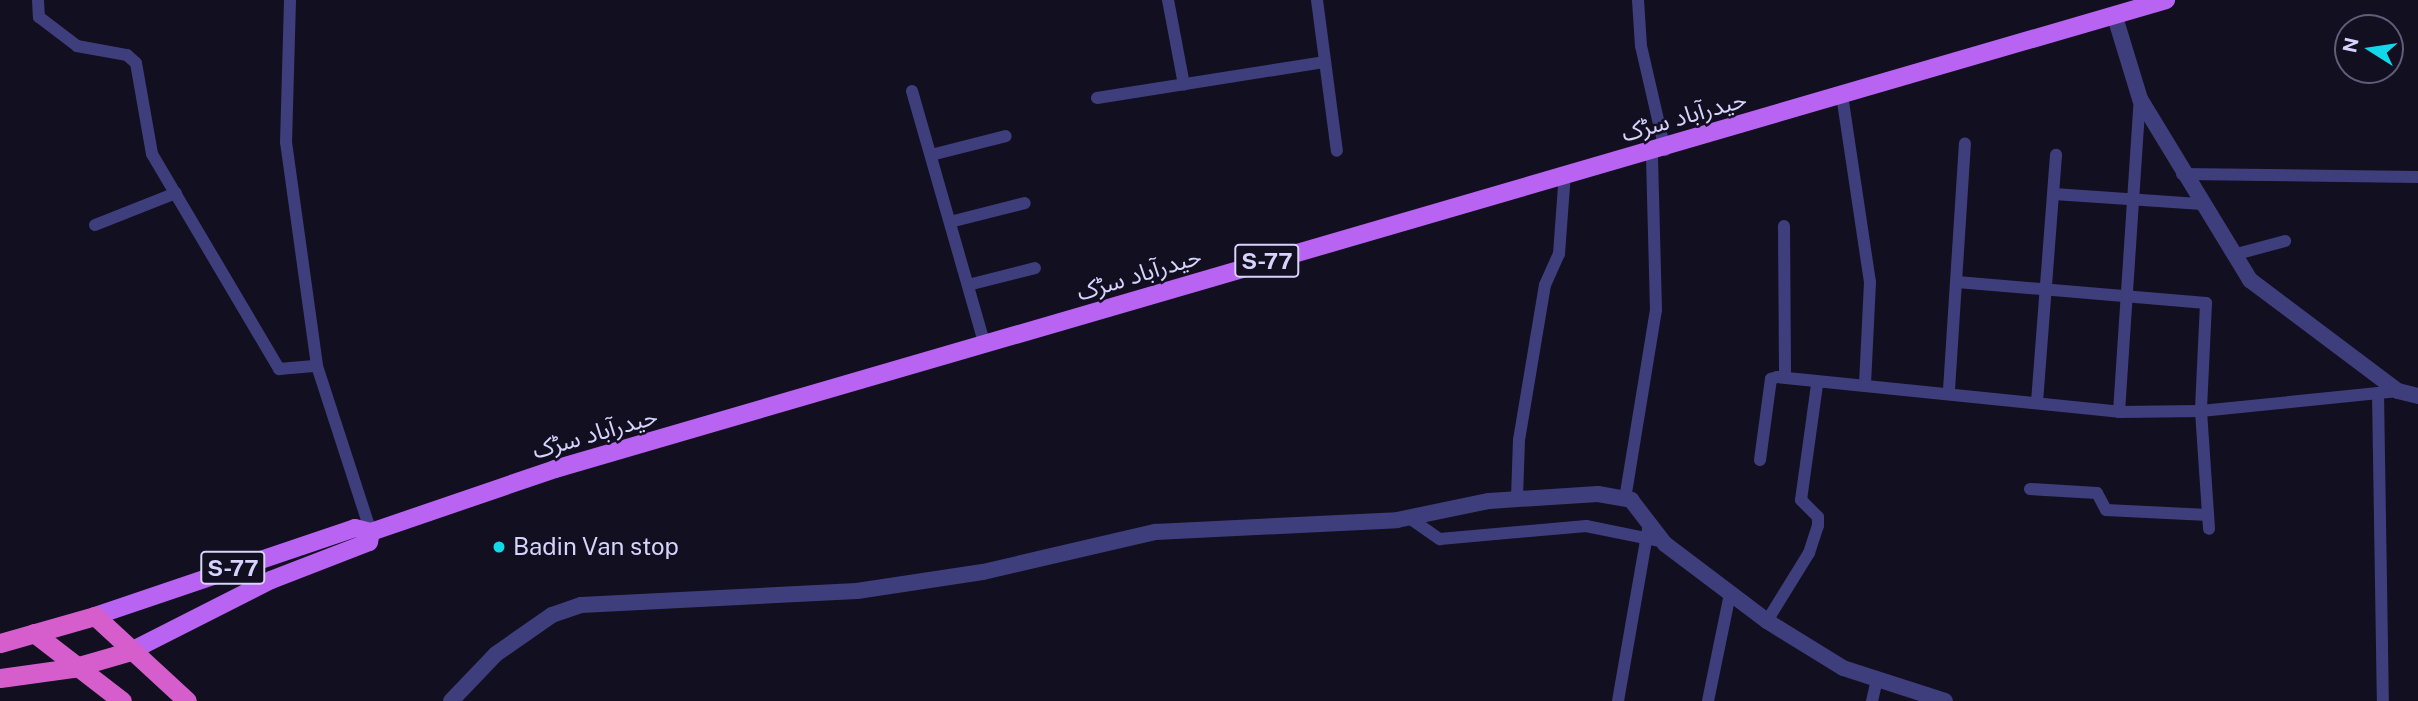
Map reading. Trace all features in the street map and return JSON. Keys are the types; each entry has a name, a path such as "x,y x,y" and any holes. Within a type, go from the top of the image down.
{"highway":[{"name":"حیدرآباد سڑک","path":"0,643 95,616"},
{"path":"95,616 187,701"},
{"path":"34,633 72,668 122,701"},
{"name":"حیدرآباد سڑک","path":"0,678 72,668 131,651"}],"main road":[{"name":"حیدرآباد سڑک","path":"95,616 355,528 371,531 555,469 985,346 1565,172 1659,152 2165,0"},
{"name":"حیدرآباد سڑک","path":"131,651 271,580 369,542 371,531"}],"street":[{"path":"38,0 40,17 77,46 127,55 136,63 148,144 278,369 317,366"},
{"path":"290,0 286,142 317,366 371,531"},
{"path":"1168,0 1184,85"},
{"path":"1317,0 1337,151"},
{"path":"1625,499 1656,310 1659,152 1641,46 1638,0"},
{"path":"2115,17 2140,99 2199,204 2249,280 2398,391"},
{"path":"1097,98 1325,62"},
{"path":"912,91 985,346"},
{"path":"1842,95 1870,282 1865,386"},
{"path":"2119,412 2140,99"},
{"path":"931,155 1006,136"},
{"path":"1949,390 1965,144"},
{"path":"2038,402 2056,155"},
{"path":"1517,497 1519,440 1545,285 1559,254 1565,172"},
{"path":"2182,174 2418,177"},
{"path":"95,225 176,192"},
{"path":"2054,194 2199,204"},
{"path":"950,222 1025,203"},
{"path":"1784,226 1785,377"},
{"path":"2232,255 2285,241"},
{"path":"968,285 1035,268"},
{"path":"1957,282 2206,303 2201,411 2208,522 2106,510 2096,494 2029,489"},
{"path":"1760,460 1771,379 1785,377 1817,384 1949,390 2119,412 2201,411 2398,391 2418,396"},
{"path":"1767,621 1809,553 1818,526 1818,517 1801,500 1817,384"},
{"path":"2378,393 2383,701"},
{"path":"451,701 496,654 552,615 581,605 858,591 983,572 1155,532 1408,517 1517,497 1625,499 1665,544 1767,621 1843,668 1945,701"},
{"path":"1408,517 1440,539 1586,526 1648,526"},
{"path":"1618,701 1648,526"},
{"path":"1708,701 1730,594"},
{"path":"1872,701 1877,679"}],"place":[{"name":"Badin Van stop","path":"499,547"}]}
